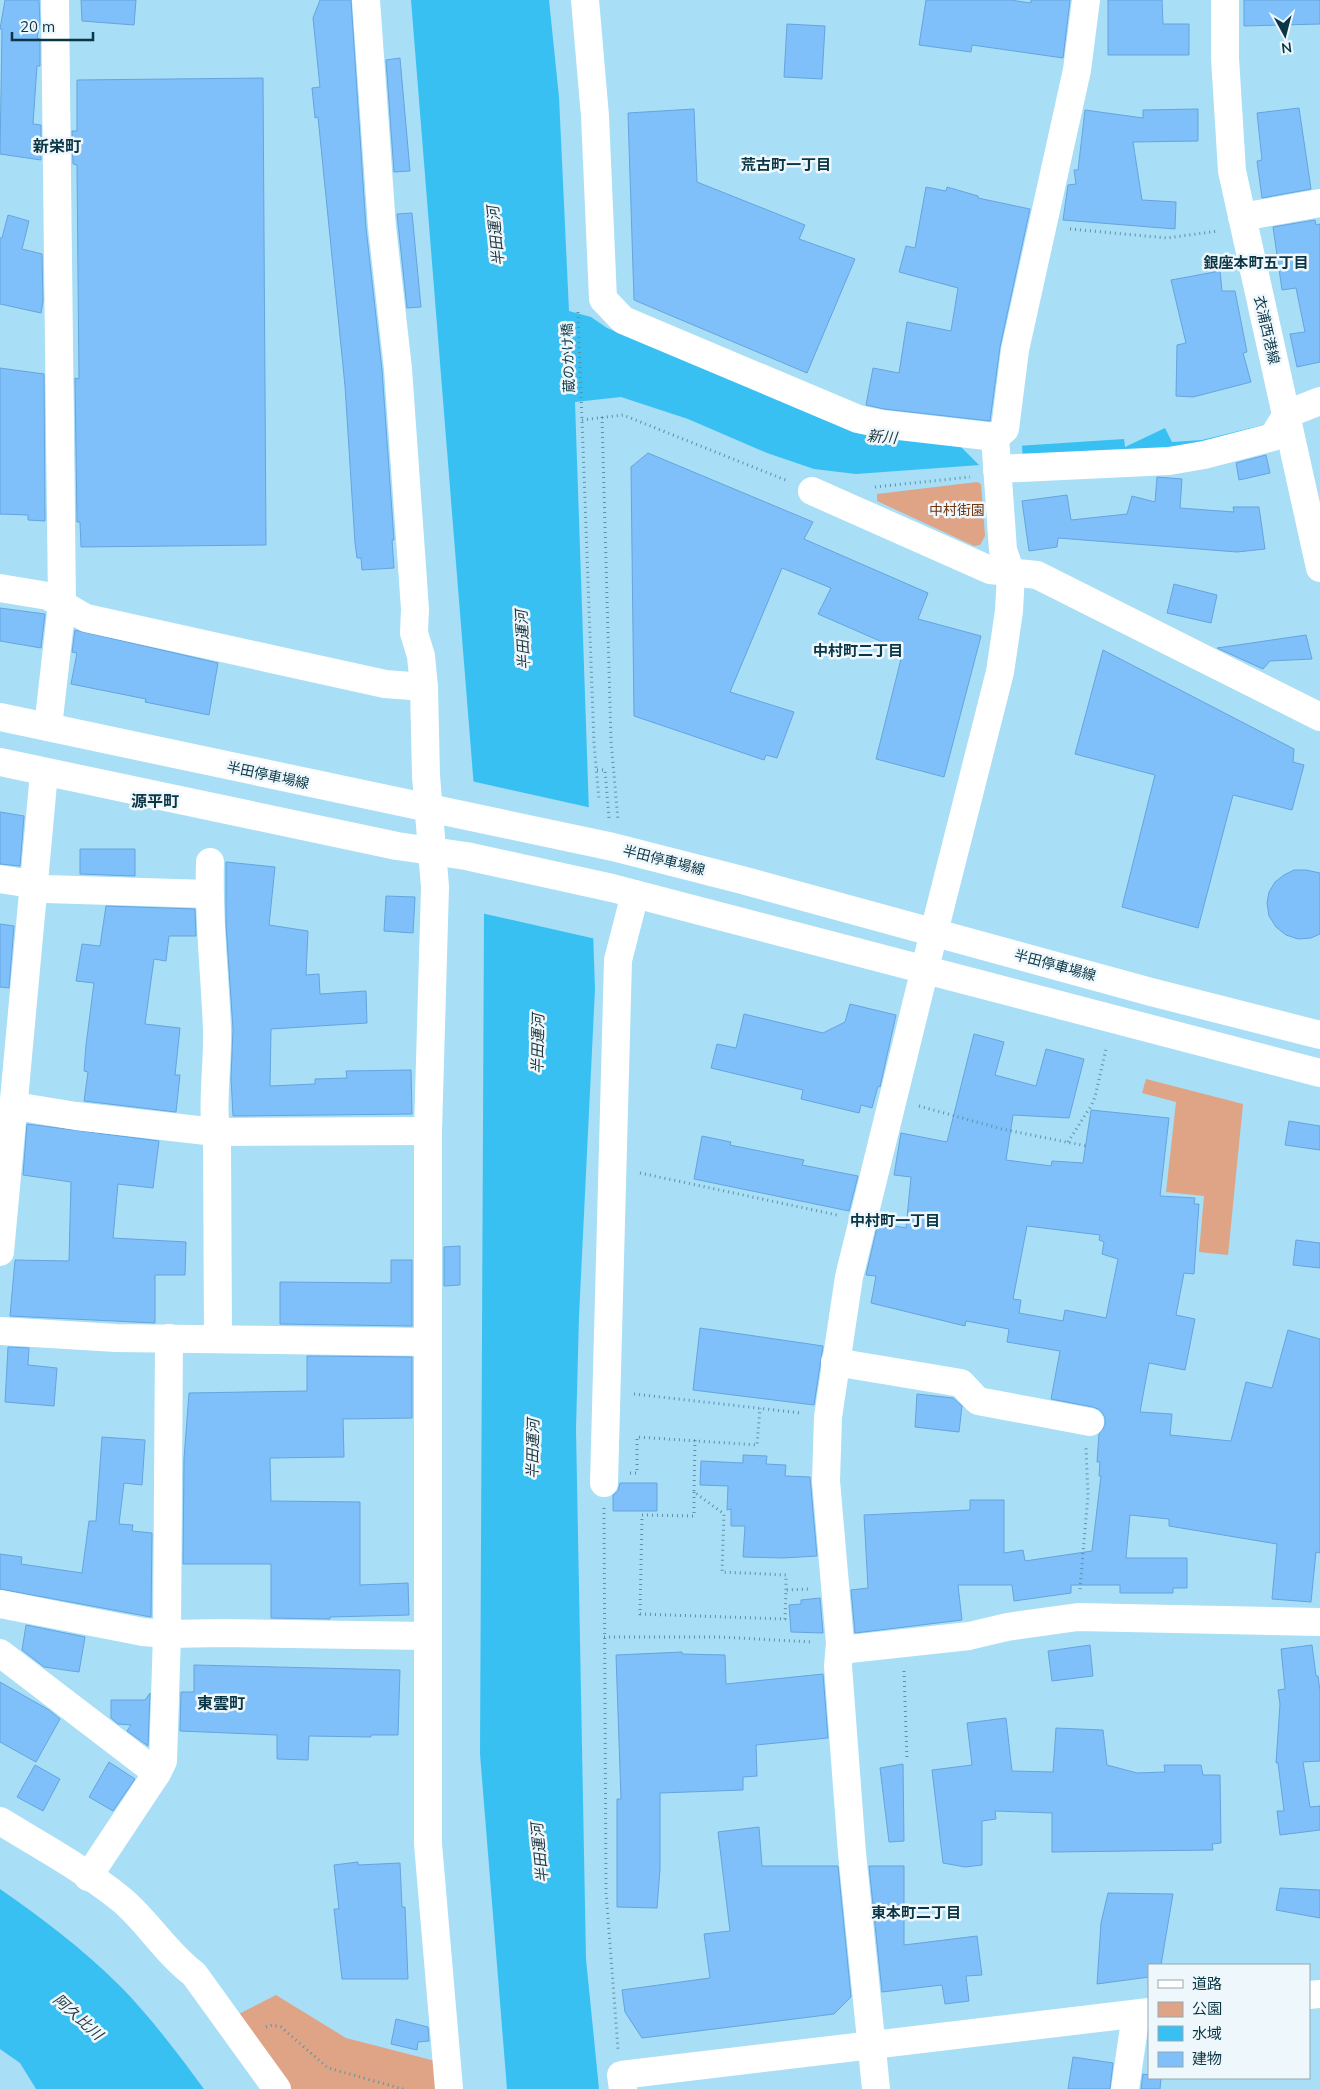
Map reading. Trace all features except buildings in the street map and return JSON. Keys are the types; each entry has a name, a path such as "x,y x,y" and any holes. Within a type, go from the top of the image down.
{"street":[{"path":"48,727 62,604 55,0"},
{"path":"366,0 382,227 398,369 415,609 414,633 421,656 424,688 426,776 435,888 428,1131 428,1844 449,2089"},
{"path":"585,0 595,116 603,299 623,320 858,419 996,454 1169,460 1204,455 1273,437 1287,414 1320,401"},
{"path":"876,2089 852,1853 838,1666 840,1647 826,1482 828,1417 849,1277 924,970 1000,672 1010,610 1011,573 1003,550 996,454 1005,429 1015,350 1077,70 1086,0"},
{"name":"衣浦西港線","path":"1224,0 1225,58 1232,171 1320,568"},
{"path":"1242,217 1320,203"},
{"path":"812,491 990,570 1037,575 1320,717"},
{"path":"0,588 48,596 86,618 385,684 424,688"},
{"name":"半田停車場線","path":"0,717 613,847 1151,992 1320,1035"},
{"path":"0,762 44,773 397,846 476,858 623,891 1320,1073"},
{"path":"0,1252 10,1100 35,886 44,773"},
{"path":"210,862 208,894 217,1031 215,1132 218,1339"},
{"path":"0,879 46,889 208,894"},
{"path":"605,1478 618,960 623,891"},
{"path":"10,1100 76,1116 215,1132 428,1131"},
{"path":"0,1331 116,1338 427,1342"},
{"path":"88,1876 163,1762 167,1634 170,1338"},
{"path":"835,1362 961,1383 978,1400 1090,1422"},
{"path":"0,1604 143,1632 167,1634 427,1636"},
{"path":"840,1647 970,1636 1007,1627 1078,1617 1320,1622"},
{"path":"0,1653 157,1773"},
{"path":"0,1821 88,1876 123,1901 182,1966 194,1974 277,2089"},
{"path":"622,2082 871,2044 1143,2013 1125,2089"}],"path":[{"path":"1042,227 1167,238 1222,230 1242,217"},
{"name":"蔵のかけ橋","path":"578,312 599,800"},
{"path":"582,420 623,415 812,491"},
{"path":"602,417 611,741 618,820"},
{"path":"867,488 973,477 996,454"},
{"path":"597,770 605,770 609,818"},
{"path":"1068,1142 1095,1097 1106,1049"},
{"path":"892,1099 1002,1129 1086,1146"},
{"path":"613,1168 863,1220"},
{"path":"606,1391 828,1417"},
{"path":"622,2082 615,2029 606,1892 605,1478 637,1473 637,1437 757,1445 760,1408"},
{"path":"1078,1617 1088,1495 1085,1455 1090,1422"},
{"path":"694,1492 724,1514 722,1572 786,1575 786,1619 640,1614 642,1515 694,1516 694,1492 695,1440"},
{"path":"786,1590 836,1588"},
{"path":"604,1637 720,1637 840,1647"},
{"path":"903,1643 906,1760"},
{"path":"244,2043 265,2028 272,2025 281,2027 328,2068 404,2089"}],"green space":[{"name":"中村街園","path":"977,482 981,484 985,536 980,545 974,546 877,501 877,494"},
{"path":"1146,1079 1243,1104 1228,1255 1199,1252 1204,1196 1166,1192 1176,1102 1142,1093"},
{"path":"276,1995 346,2038 435,2061 438,2089 287,2089 233,2017"}],"water":[{"path":"411,0 549,0 559,97 569,311 591,317 607,328 858,429 1017,446 1124,439 1125,447 1165,428 1172,442 1202,440 1267,424 1268,433 1203,449 856,474 814,469 767,453 688,419 621,397 575,402 595,989 579,1316 576,1429 586,1959 599,2089 507,2089 480,1754 484,913"},
{"name":"阿久比川","path":"0,1889 62,1934 119,1985 152,2022 204,2089 36,2089 20,2063 0,2049"}],"pier":[{"path":"954,440 1022,445 1023,465 981,467"},
{"path":"471,781 592,808 596,939 481,913"}],"district":[{"name":"新栄町","path":"57,146"},
{"name":"荒古町一丁目","path":"786,165"},
{"name":"銀座本町五丁目","path":"1256,263"},
{"name":"中村町二丁目","path":"858,651"},
{"name":"源平町","path":"155,801"},
{"name":"中村町一丁目","path":"895,1221"},
{"name":"東雲町","path":"221,1703"},
{"name":"東本町二丁目","path":"916,1913"}],"water label":[{"name":"半田運河","path":"496,236"},
{"name":"新川","path":"882,437"},
{"name":"半田運河","path":"523,640"},
{"name":"半田運河","path":"538,1044"},
{"name":"半田運河","path":"533,1449"},
{"name":"半田運河","path":"540,1853"}]}
